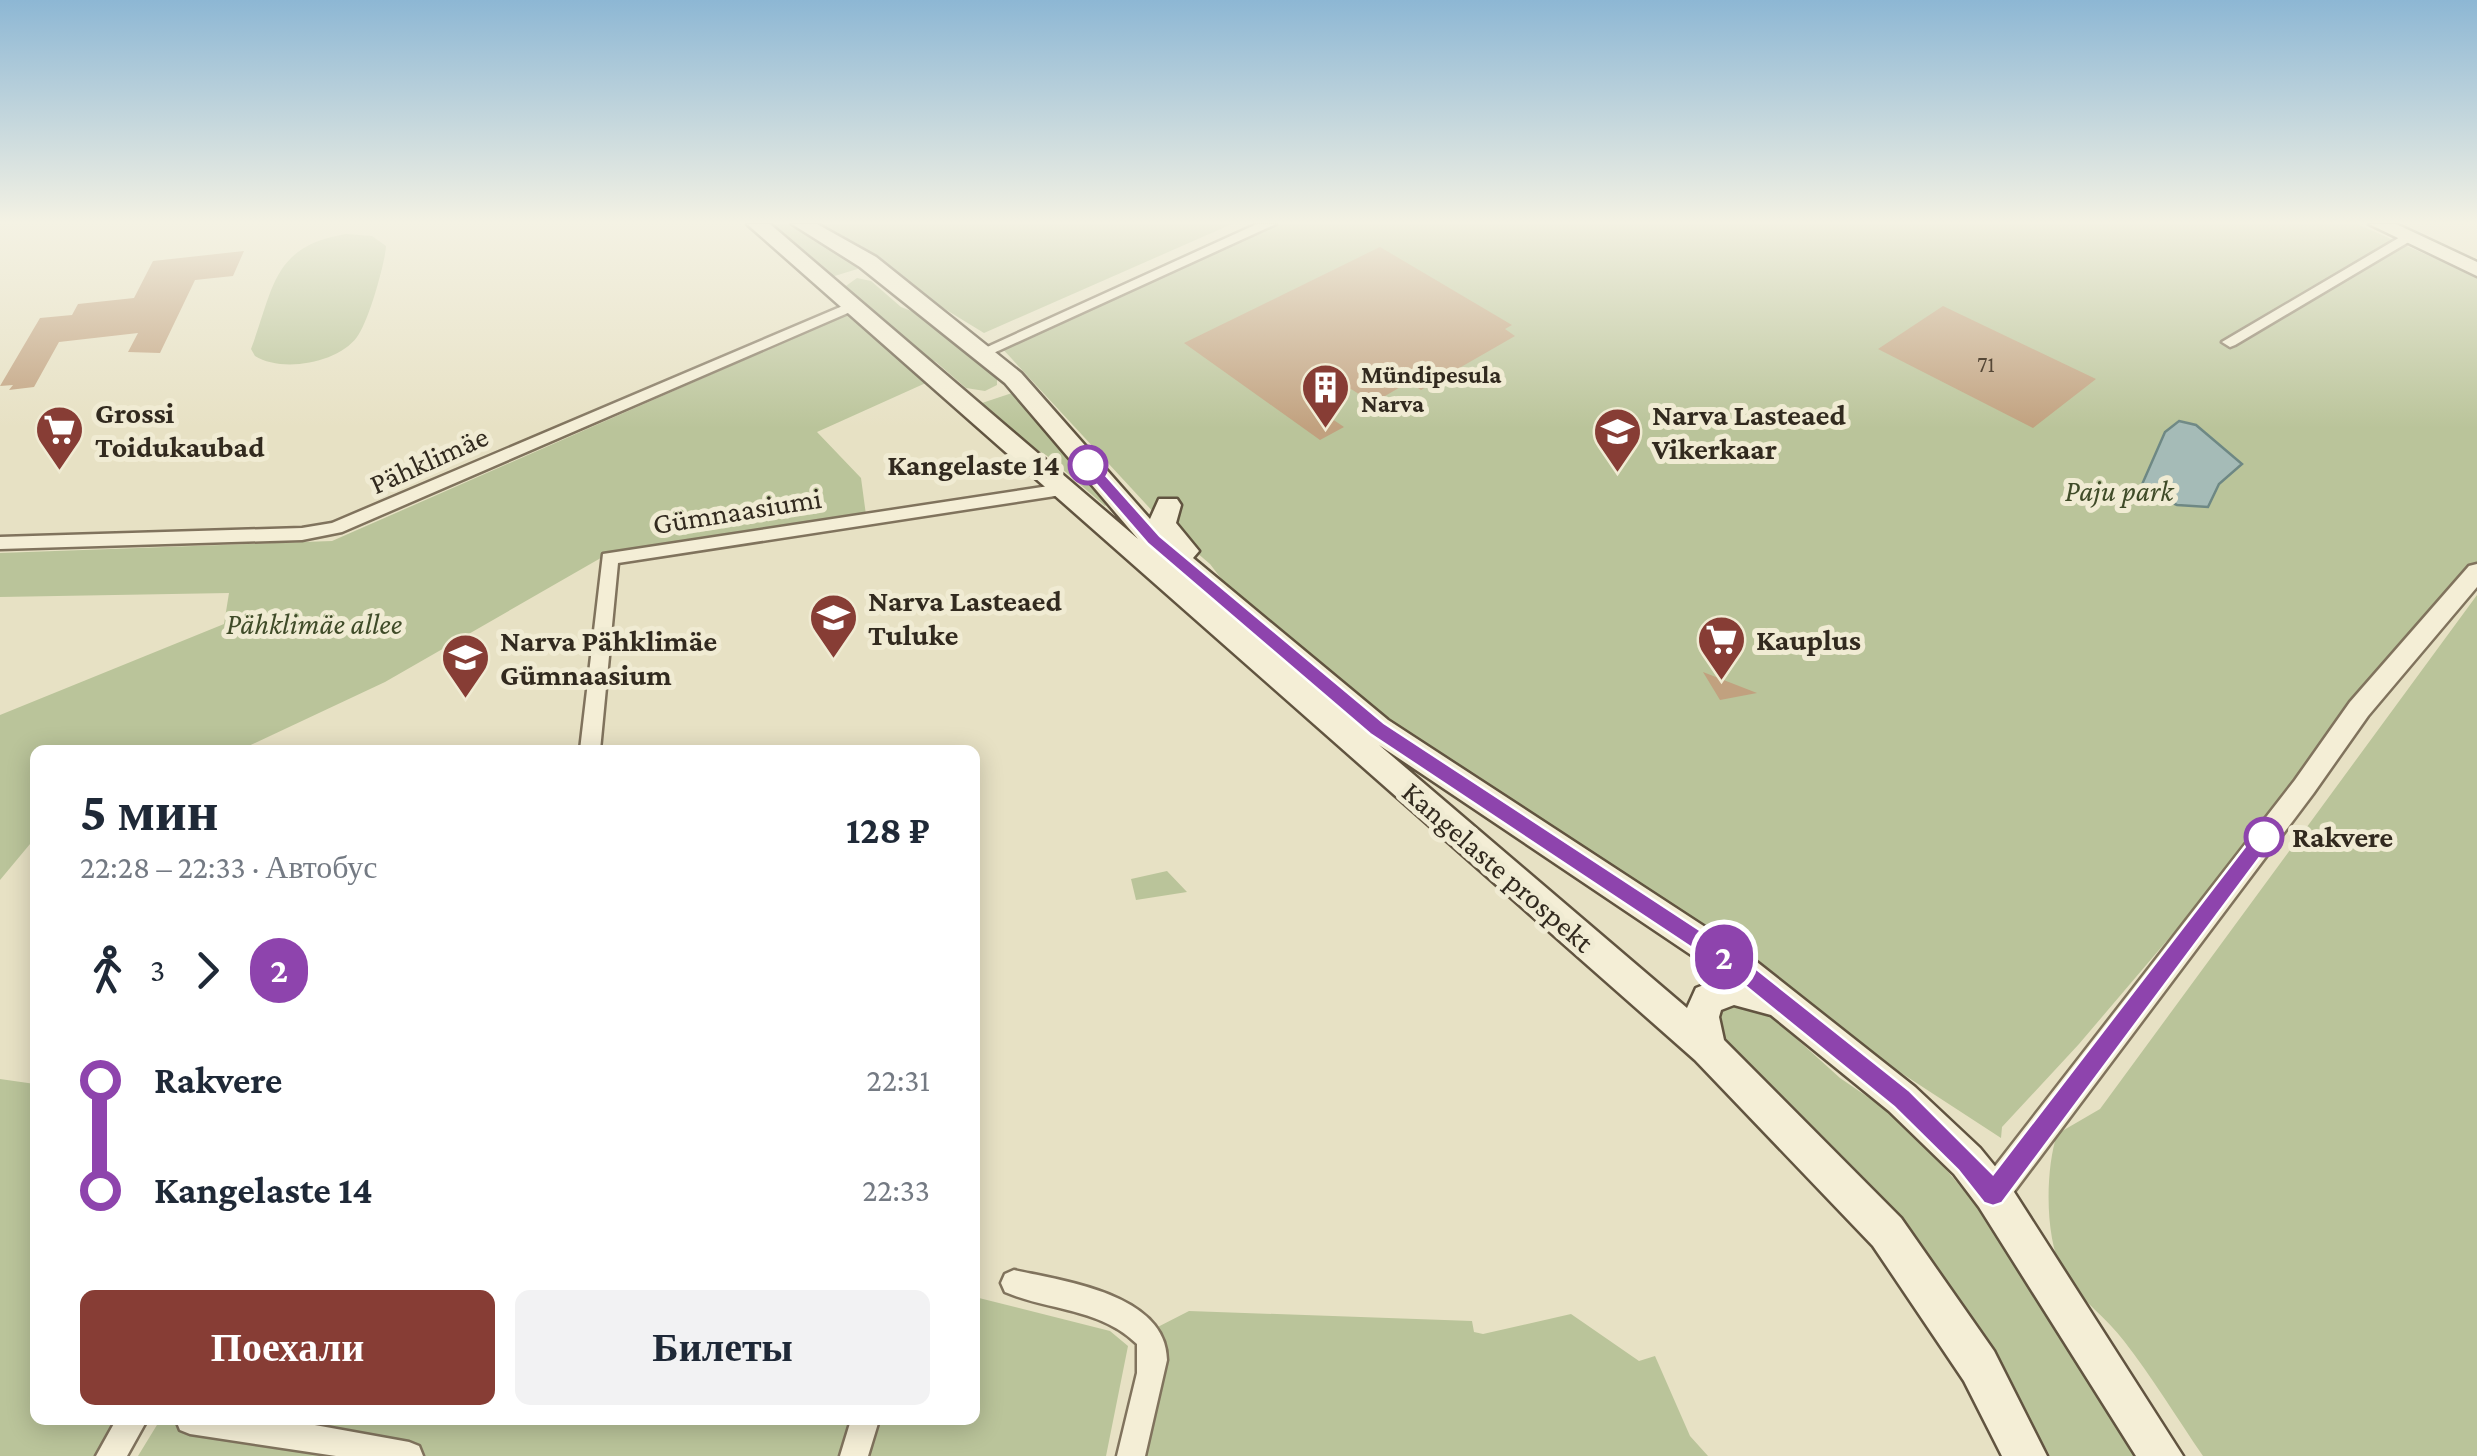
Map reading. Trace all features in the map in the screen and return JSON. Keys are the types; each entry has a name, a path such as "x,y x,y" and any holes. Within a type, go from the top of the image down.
{"main road":[{"name":"Kangelaste prospekt","path":"835,292 1062,490 1121,523 1419,759 1736,966 1902,1099 1967,1161 1993,1194 2161,1456"},
{"path":"841,292 844,300"},
{"name":"Kangelaste prospekt","path":"907,292 1014,378 1121,523 1708,1048 1897,1245 1979,1366 2024,1456"},
{"path":"953,395 985,397 1003,390 1014,378"},
{"path":"1168,505 1162,524 1208,575 1227,605"},
{"name":"Kangelaste prospekt","path":"1708,1048 1701,1017 1708,999 1734,989 1785,1005"}],"street":[{"path":"982,353 1118,292"},
{"path":"2230,342 2315,292"},
{"name":"Pähklimäe","path":"0,543 302,534 336,528 844,300"},
{"name":"Gümnaasiumi","path":"590,745 609,558 1062,490"},
{"path":"1993,1194 2304,787 2350,721 2477,572"},
{"path":"1014,1283 1129,1315 1148,1332 1153,1352 1131,1456"},
{"path":"110,1456 130,1425"},
{"path":"224,1425 409,1456"},
{"path":"854,1456 863,1425"}],"green space":[{"path":"271,292 375,292 357,337 337,353 309,363 280,364 255,356 251,349"},
{"path":"847,292 884,292 901,307 924,316 997,377 997,385 985,391 966,388 936,362 914,351"},
{"path":"917,292 1077,292 984,333"},
{"name":"Paju park","path":"1117,292 2477,292 2477,576 2079,1044 2002,1127 2001,1138 1436,770 1238,601 1210,564 1169,529 999,345"},
{"name":"Pähklimäe allee","path":"849,314 928,382 817,432 861,478 866,515 606,555 385,682 251,745 30,745 30,844 0,880 0,715 224,624 229,593 0,597 0,553 332,541"},
{"path":"1015,392 1105,506 1046,455 1014,438 976,405"},
{"path":"2477,595 2477,1456 2203,1456 2134,1355 2072,1286 2059,1263 2049,1207 2050,1167 2057,1134 2100,1109"},
{"path":"1167,871 1187,892 1136,900 1131,879"},
{"path":"1727,1004 1767,1012 1840,1078 1894,1115 1933,1154 1976,1205 2019,1266 2141,1456 2050,1456 2010,1382 1902,1230 1825,1141 1719,1039 1715,1012"},
{"path":"0,1079 30,1083 30,1425 115,1425 95,1456 0,1456"},
{"path":"980,1298 1110,1331 1128,1346 1106,1456 138,1456 157,1425 980,1425"},
{"path":"1189,1311 1472,1321 1474,1332 1483,1334 1571,1314 1639,1361 1655,1356 1690,1436 1708,1456 1126,1456 1148,1332"}],"water":[{"path":"2179,421 2196,425 2242,464 2219,484 2208,507 2177,505 2140,489 2165,432"}],"building":[{"path":"137,292 189,292 160,353 128,352 138,333 59,342 34,387 9,390 13,385 0,386 40,318 72,315 78,304 134,298"},
{"path":"1288,292 1456,292 1512,325 1505,329 1515,336 1421,390 1409,382 1373,403 1351,389 1316,408 1344,427 1320,440 1184,343"},
{"path":"1943,306 2096,379 2033,428 1878,349"},
{"name":"Kauplus","path":"1703,672 1757,693 1720,700"}],"bus line":[{"name":"2","path":"1088,465 1154,540 1377,728 1736,966 1902,1099 1967,1161 1993,1194 2264,837"}],"place":[{"name":"Mündipesula Narva","path":"1326,430"},
{"name":"Kangelaste 14","path":"1088,465"},
{"name":"Grossi Toidukaubad","path":"60,472"},
{"name":"Narva Lasteaed Vikerkaar","path":"1617,474"},
{"name":"Narva Lasteaed Tuluke","path":"833,660"},
{"name":"Kauplus","path":"1721,682"},
{"name":"Narva Pähklimäe Gümnaasium","path":"465,700"},
{"name":"Rakvere","path":"2264,837"}]}
